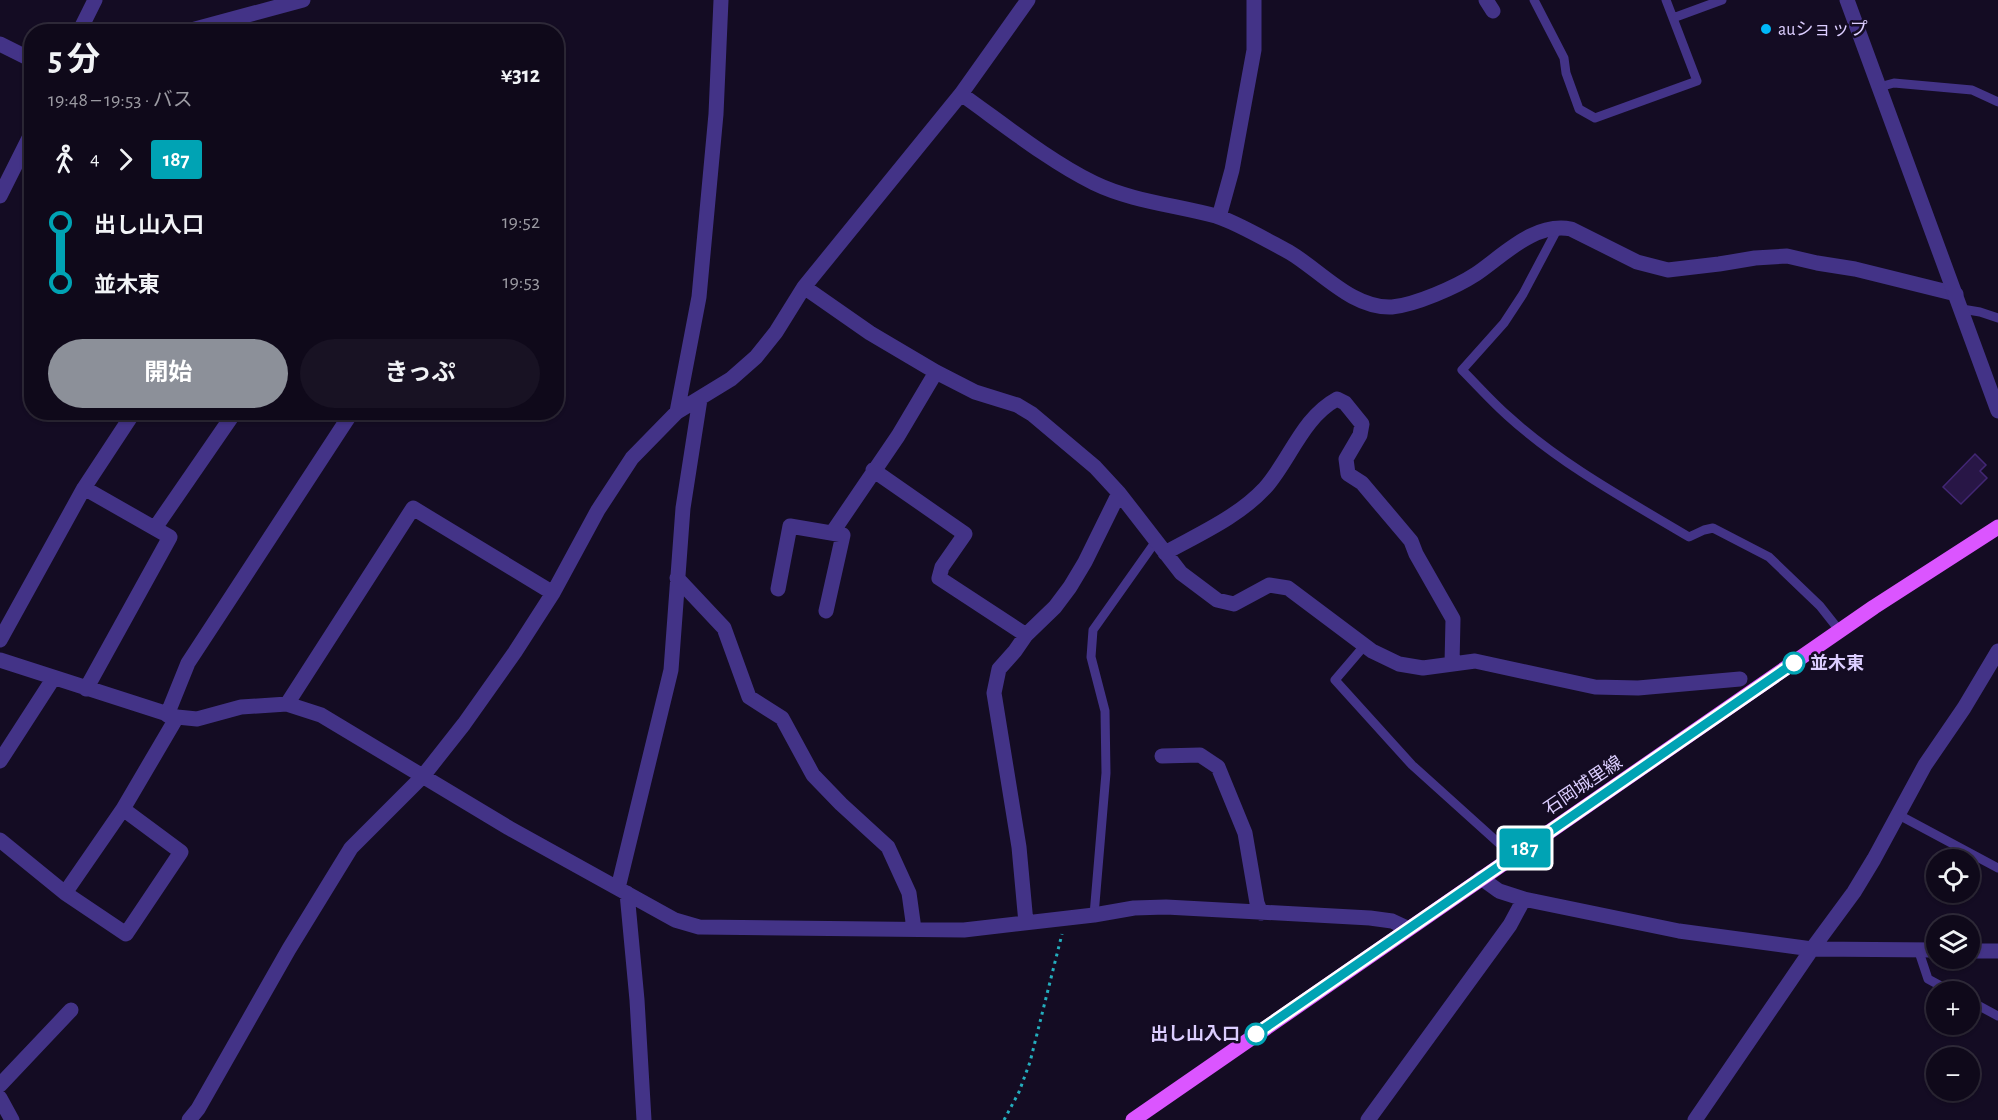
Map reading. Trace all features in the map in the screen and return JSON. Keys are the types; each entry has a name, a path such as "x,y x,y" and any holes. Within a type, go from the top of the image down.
{"main road":[{"name":"石岡城里線","path":"1133,1120 1839,630 1998,527"}],"street":[{"path":"83,24 95,0"},
{"path":"214,24 303,0"},
{"path":"677,412 699,297 716,114 721,0"},
{"path":"189,1120 198,1109 351,848 423,776 464,724 553,593 598,510 632,458 677,412 731,379 756,357 776,332 804,287 961,94 1028,0"},
{"path":"1219,217 1232,170 1254,50 1254,0"},
{"path":"1847,0 1998,411"},
{"path":"0,44 24,56"},
{"path":"961,94 1092,182 1118,193 1219,217 1292,254 1329,282 1368,304 1391,307 1432,296 1473,276 1533,234 1559,226 1571,229 1637,262 1668,270 1787,256 1854,268 1956,294"},
{"path":"2,186 24,146"},
{"path":"804,287 870,333 936,372 975,392 1017,405 1032,414 1095,467 1119,493 1181,573 1217,600 1234,604 1269,585 1288,588 1365,645 1399,664 1423,668 1475,661 1595,687 1638,688 1740,679"},
{"path":"832,533 898,436 936,372"},
{"path":"644,1120 637,999 623,891 671,670 683,508 700,399"},
{"path":"1161,547 1226,520 1264,488 1284,462 1296,438 1329,404 1337,399 1345,403 1362,424 1360,435 1346,459 1348,474 1362,483 1411,541 1453,619 1452,664"},
{"path":"0,640 84,488 129,420"},
{"path":"155,528 229,420"},
{"path":"65,893 123,809 172,716 188,663 346,420"},
{"path":"873,470 965,534 942,567 939,578 1026,635"},
{"path":"84,488 170,537 86,689"},
{"path":"1026,923 1019,847 994,693 999,669 1026,635 1055,607 1070,587 1119,493"},
{"path":"287,704 413,508 553,593"},
{"path":"778,590 790,526 843,535 826,611"},
{"path":"677,578 724,628 749,697 782,718 813,775 888,847 909,893 914,929"},
{"path":"1695,1120 1812,949 1854,892 1874,860 1925,765 1964,708 1998,651"},
{"path":"0,660 172,716 197,719 241,706 287,704 321,715 509,828 675,920 699,927 964,930 1094,915 1134,908 1166,907 1370,918 1392,921 1407,928"},
{"path":"0,760 53,679"},
{"path":"1162,756 1200,755 1218,767 1245,833 1257,903 1261,913"},
{"path":"0,840 65,893 126,934 181,852 123,809"},
{"path":"1481,878 1499,891 1524,899 1679,931 1812,949 1926,949"},
{"path":"1368,1120 1510,925 1524,899"},
{"path":"1980,951 1998,951"},
{"path":"0,1085 71,1010"},
{"path":"0,1098 12,1120"}],"lane":[{"path":"1534,0 1564,58 1566,73 1579,109 1595,118 1698,81 1666,0"},
{"path":"1673,18 1722,0"},
{"path":"1879,87 1894,83 1972,90 1998,102"},
{"path":"1559,226 1523,294 1504,323 1462,370 1508,416 1567,462 1600,484 1689,537 1713,528 1769,558 1820,606 1839,630"},
{"path":"1962,309 1998,318"},
{"path":"1094,915 1106,773 1105,711 1091,657 1093,630 1161,547"},
{"path":"1365,645 1335,681 1412,765 1513,856"},
{"path":"1897,814 1998,868"},
{"path":"1918,949 1928,979 1932,981"},
{"path":"1980,1006 1998,1016"}],"path":[{"path":"1004,1120 1019,1092 1030,1062 1066,917"}],"building":[{"path":"1975,454 1986,465 1980,471 1987,478 1961,504 1943,487"}],"bus line":[{"name":"187","path":"1256,1034 1794,663"}],"place":[{"name":"auショップ","path":"1766,29"},
{"name":"並木東","path":"1794,663"},
{"name":"出し山入口","path":"1256,1034"}]}
